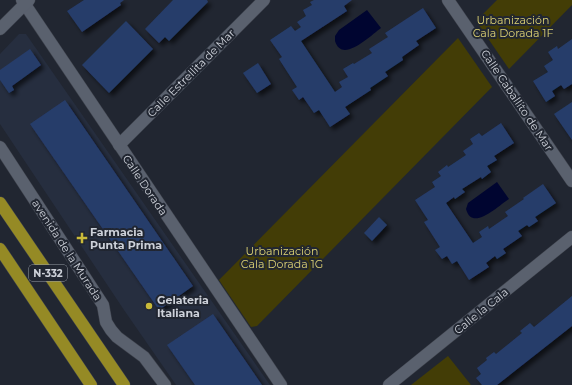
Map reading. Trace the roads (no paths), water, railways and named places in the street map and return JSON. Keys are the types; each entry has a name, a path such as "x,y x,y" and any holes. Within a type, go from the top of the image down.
{"highway":[{"name":"N-332","path":"0,203 124,385"},
{"name":"N-332","path":"0,249 91,385"}],"street":[{"name":"Calle Estrellita de Mar","path":"118,146 264,0"},
{"name":"Calle Caballito de Mar","path":"448,0 572,181"},
{"name":"Calle Dorada","path":"25,1 118,146 281,385"},
{"path":"0,29 25,1"},
{"name":"avenida de la Murada","path":"0,147 103,305 108,326 117,337 144,357 165,385"},
{"name":"Calle la Cala","path":"389,385 572,237"}],"water":[{"path":"367,10 381,28 363,42 350,49 344,50 339,47 335,41 335,36 339,30"},
{"path":"497,182 509,199 486,215 479,218 474,218 469,215 466,209 468,203"}],"place":[{"name":"Farmacia Punta Prima","path":"82,238"},
{"name":"Gelateria Italiana","path":"149,306"}],"park label":[{"name":"Urbanización Cala Dorada 1F","path":"513,26"},
{"name":"Urbanización Cala Dorada 1G","path":"282,257"}]}
